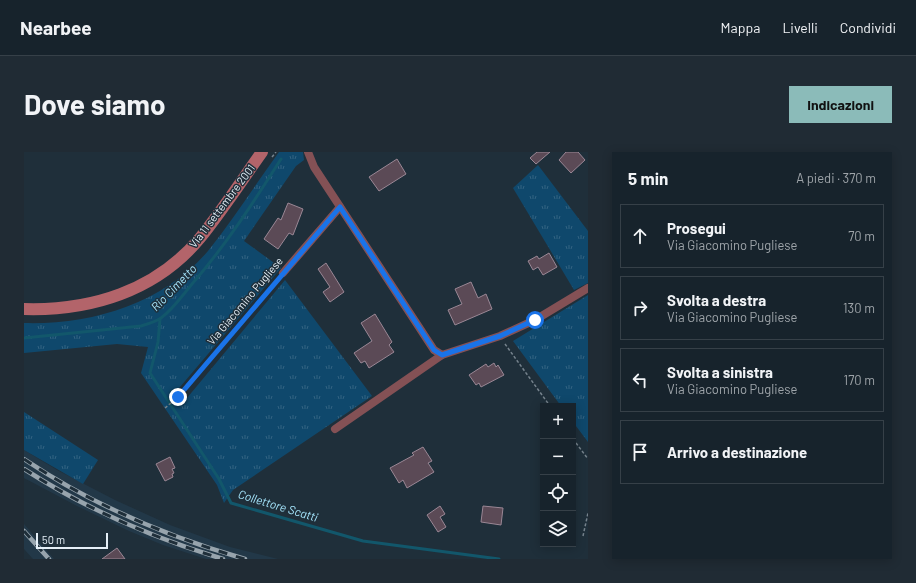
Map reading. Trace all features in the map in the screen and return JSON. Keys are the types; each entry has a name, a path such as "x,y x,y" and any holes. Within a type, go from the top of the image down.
{"main road":[{"name":"Via 11 settembre 2001","path":"24,309 73,307 103,301 130,292 151,281 168,269 200,238 262,152"}],"street":[{"path":"308,152 314,167 434,350 442,355"},
{"name":"Via Giacomino Pugliese","path":"283,273 340,207"},
{"path":"335,429 442,355 500,336 535,320 588,288"}],"path":[{"name":"Via Giacomino Pugliese","path":"165,408 178,397 283,273"},
{"path":"500,336 548,403"},
{"path":"576,443 588,459"},
{"path":"583,536 588,513"}],"shaded area":[{"path":"24,450 57,470 115,500 170,525 230,547 278,559 206,559 163,545 129,531 24,478"},
{"path":"24,524 54,559 33,559 24,549"}],"green space":[{"path":"279,152 303,152 304,160 296,166 244,241 281,268 174,394 182,404 285,280 372,396 233,490 224,503 217,485 141,373 148,347 117,344 24,353 24,323 49,323 100,315 124,308 148,298 170,285 190,269 208,251"},
{"path":"538,165 588,231 588,283 574,290 513,188"},
{"path":"588,295 588,442 576,426 576,403 559,403 513,341"},
{"path":"24,412 98,460 83,484 24,450"}],"building":[{"path":"537,152 550,152 536,164 530,158"},
{"path":"566,152 578,152 585,160 571,173 559,160"},
{"path":"397,159 406,174 379,191 369,177"},
{"path":"288,203 303,209 293,235 289,233 278,249 264,239 278,218 281,220"},
{"path":"549,253 557,267 543,275 538,267 533,270 528,261 537,256 539,259"},
{"path":"326,263 344,292 330,302 323,292 330,287 318,269"},
{"path":"471,282 478,298 486,294 492,309 455,325 448,310 462,304 455,289"},
{"path":"375,314 392,342 389,345 394,352 369,368 365,361 361,363 354,353 372,341 361,323"},
{"path":"494,363 496,367 498,365 504,375 481,387 479,383 476,385 469,375 486,364 488,367"},
{"path":"423,447 432,461 428,463 434,472 407,488 403,480 399,483 390,468 414,455 412,453"},
{"path":"170,457 175,468 172,469 174,473 172,474 173,477 165,481 156,464"},
{"path":"440,506 445,514 440,517 446,527 438,532 427,515"},
{"path":"483,506 503,508 501,525 481,522"},
{"path":"117,548 125,559 102,559"}],"waterway":[{"name":"Rio Cimetto","path":"24,338 141,326 161,318 170,311 228,239 250,208 281,159"},
{"name":"Collettore Scatti","path":"160,319 158,342 150,373 219,479 231,503 363,541 499,559"}],"railway":[{"path":"24,459 76,491 131,518 159,530 245,559"},
{"path":"24,469 71,497 120,521 171,542 223,559"},
{"path":"24,531 49,559"}],"route":[{"path":"178,397 340,207 434,350 442,355 500,336 535,320"}]}
